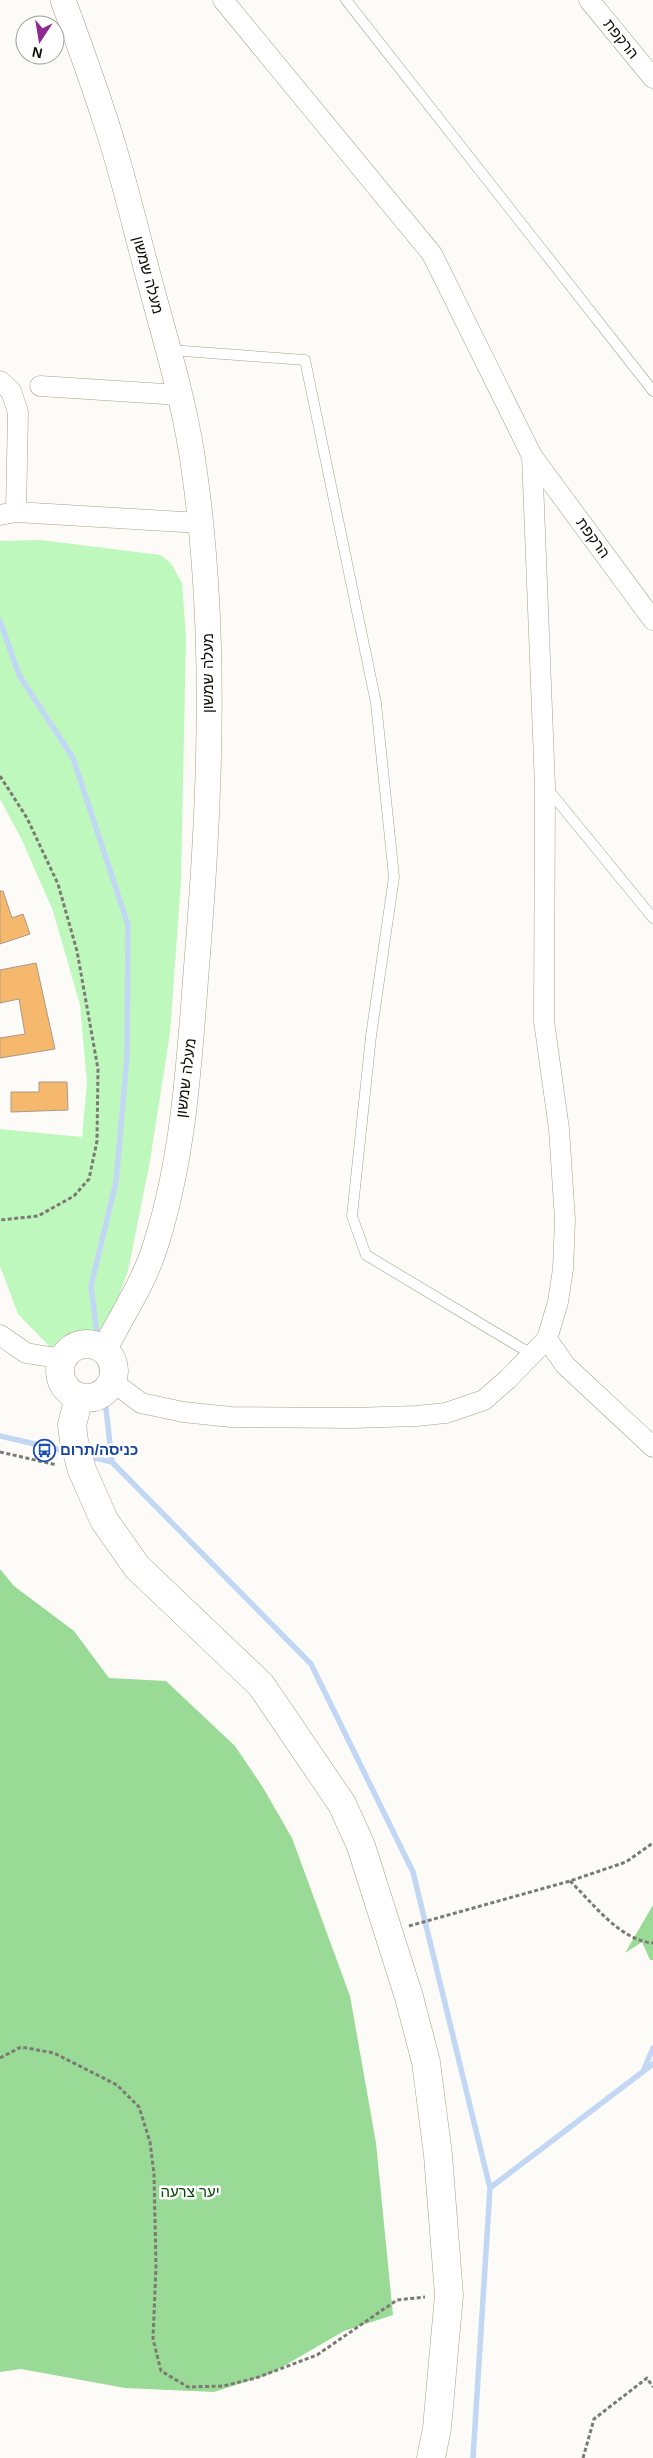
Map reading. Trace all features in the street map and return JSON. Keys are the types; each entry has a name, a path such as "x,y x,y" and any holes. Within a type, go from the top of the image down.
{"main road":[{"path":"89,1344 104,1350 114,1364 113,1382 105,1392 92,1398 79,1397 66,1389 60,1374 63,1359 68,1353 81,1345 89,1344"},
{"path":"79,1397 72,1426 82,1470 104,1520 137,1567 262,1685 342,1804 361,1846 389,1932 426,2062 438,2155 449,2294 438,2428 431,2458"}],"street":[{"name":"מעלה שמשון","path":"63,0 110,134 180,395 192,454 207,580 208,641 204,844 191,1029 182,1106 169,1197 155,1247 134,1294 104,1350"},
{"path":"113,1382 141,1403 183,1412 280,1418 416,1416 446,1413 484,1400 547,1339 560,1294 563,1269 565,1220 558,1129 544,1021 545,786 532,456 432,254 223,0"},
{"name":"הרקפת","path":"589,0 653,78"},
{"path":"0,381 11,391 18,412 8,513 200,523"},
{"path":"40,386 180,395"},
{"name":"הרקפת","path":"532,456 653,620"},
{"path":"0,1335 26,1354 63,1359"},
{"path":"547,1339 565,1365 653,1447"}],"lane":[{"path":"346,0 653,391"},
{"path":"168,350 305,360 376,703 394,877 371,1036 352,1216 366,1255 532,1355"},
{"path":"545,786 653,918"}],"path":[{"path":"0,776 27,818 58,884 77,950 98,1069 97,1142 89,1179 74,1196 38,1216 0,1220"},
{"path":"0,1452 82,1470"},
{"path":"389,1932 570,1881 626,1862 653,1843"},
{"path":"570,1881 626,1934 642,1942 653,1943"},
{"path":"0,2058 21,2047 54,2053 117,2085 139,2107 150,2142 154,2174 156,2266 153,2339 161,2371 188,2387 223,2386 256,2378 317,2355 397,2300 449,2294"},
{"path":"583,2458 594,2420 648,2378 653,2387"}],"green space":[{"path":"41,540 160,555 171,563 182,583 186,636 181,881 170,1033 150,1161 128,1271 107,1328 51,1348 18,1314 0,1266 0,1129 82,1137 87,1083 80,1005 53,911 21,838 0,799 0,541"},
{"name":"יער צרעה","path":"0,1569 14,1586 74,1631 109,1678 166,1681 235,1746 262,1786 292,1838 350,1996 376,2143 393,2315 344,2331 270,2374 214,2392 125,2388 21,2369 0,2372"},
{"path":"653,1905 653,1960 650,1960 642,1942 625,1953"}],"building":[{"path":"0,891 3,891 12,918 23,914 30,934 0,944"},
{"path":"36,963 55,1049 0,1058 0,1038 25,1034 19,999 0,1003 0,970"},
{"path":"39,1082 67,1082 68,1110 11,1112 11,1092 39,1092"}],"waterway":[{"path":"0,621 19,675 73,758 128,925 127,1057 116,1182 91,1286 98,1342"},
{"path":"100,1356 112,1462 311,1664 413,1872 490,2188 473,2458"},
{"path":"0,1436 69,1452"},
{"path":"87,1456 112,1462"},
{"path":"644,2069 653,2048"},
{"path":"490,2188 653,2064"}],"place":[{"name":"כניסה/תרום","path":"44,1450"}]}
